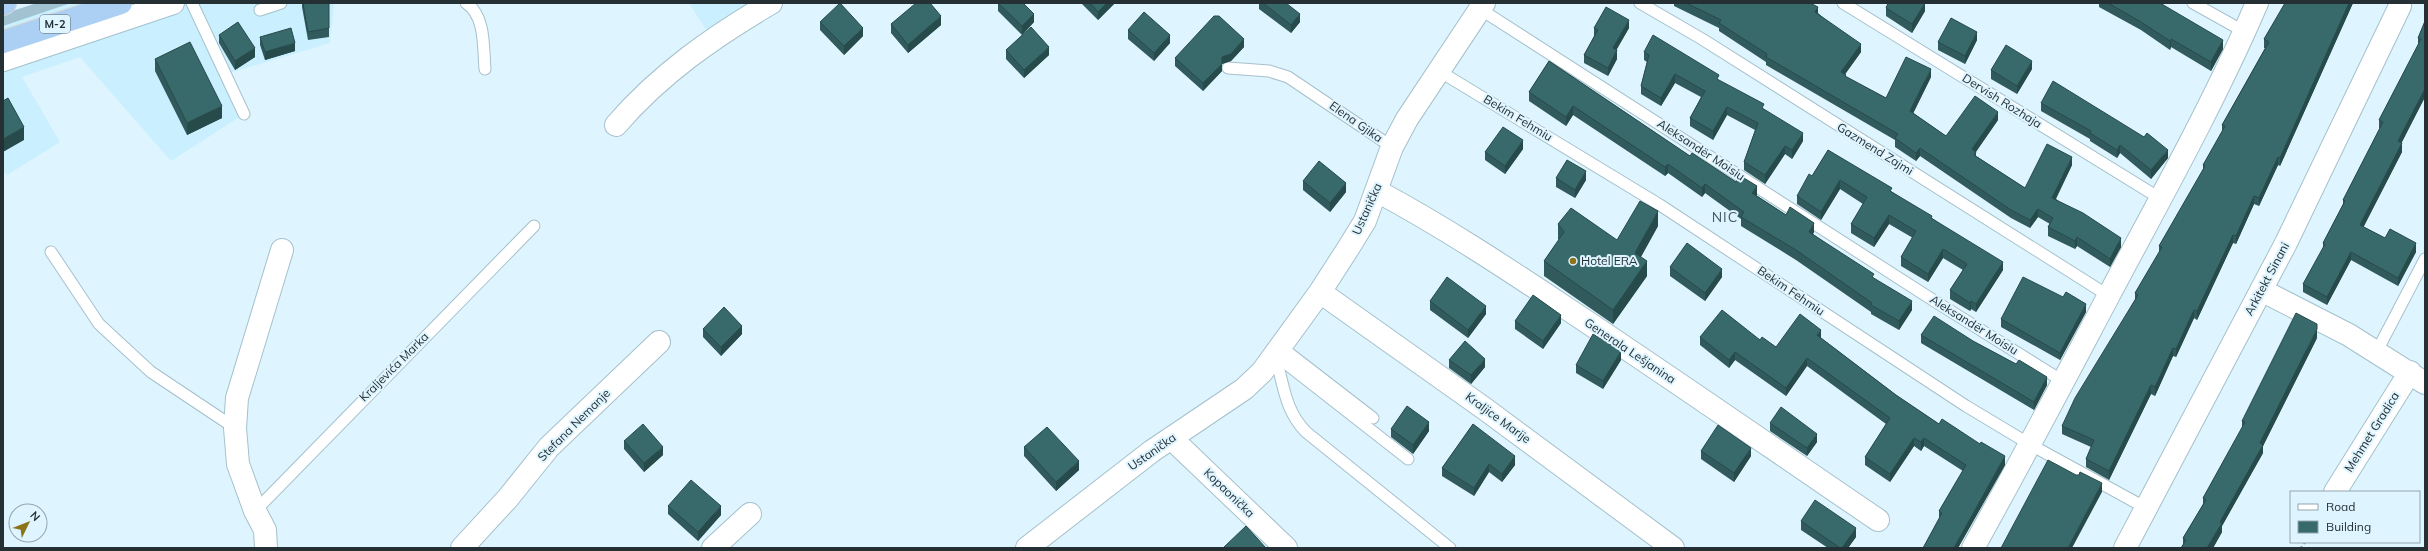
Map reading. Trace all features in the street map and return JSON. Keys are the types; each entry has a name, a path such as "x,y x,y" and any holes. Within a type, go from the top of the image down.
{"highway":[{"name":"M-2","path":"3,42 121,3"}],"street":[{"path":"3,60 173,3"},
{"path":"616,125 668,73 700,47 771,3"},
{"path":"1973,548 2031,445 2161,199 2245,32 2257,3"},
{"name":"Elena Gjika","path":"1392,147 1418,101 1482,6"},
{"name":"Arkitekt Sinani","path":"2124,548 2261,290 2314,186 2400,6"},
{"name":"Ustanička","path":"1027,548 1131,466 1244,389 1262,372 1320,292 1365,221 1392,147"},
{"name":"Generala Lešjanina","path":"1377,191 1430,219 1481,252 1682,385 1878,520"},
{"path":"266,545 265,530 255,511 238,464 235,428 237,398 282,250"},
{"name":"Mehmet Gradica","path":"2261,290 2315,317 2377,351 2417,378 2336,491"},
{"name":"Kraljice Marije","path":"1320,292 1485,409 1673,548"},
{"name":"Stefana Nemanje","path":"462,548 508,498 548,447 659,342"},
{"name":"Kopaonička","path":"1171,438 1286,548"},
{"path":"713,548 750,514"}],"lane":[{"path":"192,3 244,114"},
{"path":"260,10 281,3"},
{"path":"466,3 476,13 480,24 486,69"},
{"name":"Gazmend Zajmi","path":"1640,3 1702,39 2109,296"},
{"name":"Dervish Rozhaja","path":"1843,3 2161,199"},
{"path":"2193,3 2245,32"},
{"name":"Aleksandër Moisiu","path":"1482,6 1936,302 2064,382"},
{"name":"Elena Gjika","path":"1228,68 1269,70 1288,77 1392,147"},
{"name":"Bekim Fehmiu","path":"1439,71 1660,205 1966,406 2031,445 2146,508"},
{"name":"Kraljevića Marka","path":"255,511 534,226"},
{"path":"51,252 99,324 151,372 235,428"},
{"path":"2377,351 2425,260"},
{"path":"1278,351 1373,418"},
{"path":"1278,351 1408,459"},
{"path":"1278,351 1288,408 1294,420 1306,432 1450,548"}],"shaded area":[{"path":"37,3 71,3 3,26 3,14"},
{"path":"46,3 334,3 330,43 226,74 244,114 171,161 80,57 22,77 60,142 7,175 3,171 3,18"},
{"path":"689,3 771,3 712,39"}],"building":[{"path":"303,3 329,3 329,28 308,32"},
{"path":"840,3 863,28 844,46 820,22"},
{"path":"916,3 930,3 941,16 908,45 891,24"},
{"path":"998,3 1023,3 1034,14 1022,26"},
{"path":"1090,3 1107,3 1098,12"},
{"path":"1263,3 1286,3 1300,14 1291,25"},
{"path":"1686,3 1810,3 1818,7 1815,12 1861,44 1841,72 1846,75 1845,76 1886,98 1906,57 1931,69 1910,111 1946,136 1975,96 1998,112 1972,149 1976,152 1974,155 2025,188 2047,144 2072,157 2052,198 2083,213 2121,238 2110,259 2077,237 2075,241 2048,227 2053,218 2038,209 2030,220 2011,210 1920,148 1916,153 1895,138 1898,134 1766,57 1767,54 1719,23 1721,20"},
{"path":"1888,3 1925,3 1912,24 1886,8"},
{"path":"2108,3 2160,3 2223,40 2211,62 2171,39 2170,41"},
{"path":"2285,3 2349,3 2280,158 2278,157 2259,198 2254,196 2236,236 2233,235 2197,311 2194,310 2176,349 2173,348 2155,387 2151,385 2109,471 2086,459 2094,440 2062,426 2075,398 2138,295 2135,293 2162,247 2159,246 2205,166 2203,165 2225,126 2222,125 2269,42 2264,39"},
{"path":"1606,7 1629,20 1613,48 1617,50 1608,68 1584,55 1598,30 1594,28"},
{"path":"1144,12 1170,35 1154,53 1128,30"},
{"path":"1214,16 1219,16 1244,39 1231,54 1222,57 1222,64 1203,83 1175,58"},
{"path":"1951,18 1977,32 1965,56 1938,42"},
{"path":"2425,21 2425,89 2398,141 2402,143 2360,225 2385,238 2390,229 2416,243 2398,278 2351,252 2327,297 2303,284 2325,244 2323,243 2345,201 2343,200 2383,122 2379,120 2421,39 2418,38"},
{"path":"238,22 255,48 235,61 219,35"},
{"path":"1031,27 1049,47 1024,70 1006,50"},
{"path":"291,28 295,43 265,52 260,37"},
{"path":"1653,35 1719,75 1717,79 1764,104 1762,108 1803,133 1792,150 1785,146 1765,175 1744,162 1758,123 1727,107 1713,131 1690,118 1705,91 1675,74 1661,98 1641,86 1649,55 1644,52"},
{"path":"190,42 222,106 187,123 155,59"},
{"path":"2006,45 2032,61 2017,86 1991,70"},
{"path":"1549,61 1690,156 1692,153 1736,182 1739,175 1757,186 1752,193 1786,215 1790,207 1814,223 1809,232 1874,274 1872,277 1912,301 1899,321 1871,305 1872,303 1796,250 1741,217 1744,212 1705,184 1702,188 1668,164 1665,167 1573,106 1566,117 1529,92"},
{"path":"2053,81 2144,137 2147,133 2168,150 2151,170 2120,145 2117,150 2090,133 2091,131 2041,103"},
{"path":"8,98 24,127 3,139 3,101"},
{"path":"1503,127 1523,140 1505,166 1485,152"},
{"path":"1828,150 1892,188 1890,191 2003,262 1976,304 1971,301 1970,303 1950,290 1967,264 1943,249 1928,274 1901,257 1916,231 1889,215 1874,238 1851,224 1867,197 1840,180 1821,212 1797,196 1809,174 1812,176"},
{"path":"1567,160 1586,171 1575,190 1556,178"},
{"path":"1319,161 1346,183 1330,203 1303,181"},
{"path":"1640,201 1658,211 1635,253 1647,261 1613,310 1544,261 1564,232 1558,224 1571,208 1617,240"},
{"path":"1687,243 1722,269 1705,293 1670,267"},
{"path":"1447,277 1486,306 1468,330 1430,301"},
{"path":"2023,277 2063,297 2066,292 2086,304 2060,353 2001,319"},
{"path":"1533,295 1561,315 1543,341 1515,321"},
{"path":"724,307 742,326 721,347 703,329"},
{"path":"1722,310 1760,340 1762,337 1776,347 1800,314 1821,330 1817,335 1896,395 1939,424 1942,419 1980,444 1981,442 2005,456 1954,548 1923,548 1942,513 1939,511 1966,465 1924,438 1921,442 1914,438 1890,474 1865,457 1890,418 1807,358 1786,388 1735,352 1729,360 1700,337"},
{"path":"2296,313 2317,324 2317,329 2260,443 2263,445 2220,522 2222,523 2207,548 2181,548 2186,540 2183,538 2206,500 2203,498 2245,422 2242,421"},
{"path":"1934,316 1973,341 2016,364 2019,360 2047,377 2034,402 1921,335"},
{"path":"1593,334 1621,351 1603,381 1576,365"},
{"path":"1465,341 1485,359 1471,375 1449,360"},
{"path":"1407,406 1429,422 1413,445 1391,429"},
{"path":"1781,407 1817,434 1807,448 1770,423"},
{"path":"643,424 663,447 644,463 624,441"},
{"path":"1473,424 1515,456 1502,474 1489,464 1474,488 1442,468"},
{"path":"1718,425 1751,448 1734,473 1701,451"},
{"path":"1047,427 1079,461 1056,482 1024,447"},
{"path":"2048,460 2076,475 2079,475 2080,472 2102,483 2068,548 2001,548"},
{"path":"691,480 721,506 698,532 668,506"},
{"path":"1815,500 1856,528 1842,548 1801,521"},
{"path":"1246,526 1266,548 1223,548"}],"place":[{"name":"Hotel ERA","path":"1573,261"}],"district":[{"name":"NIC","path":"1725,217"}]}
